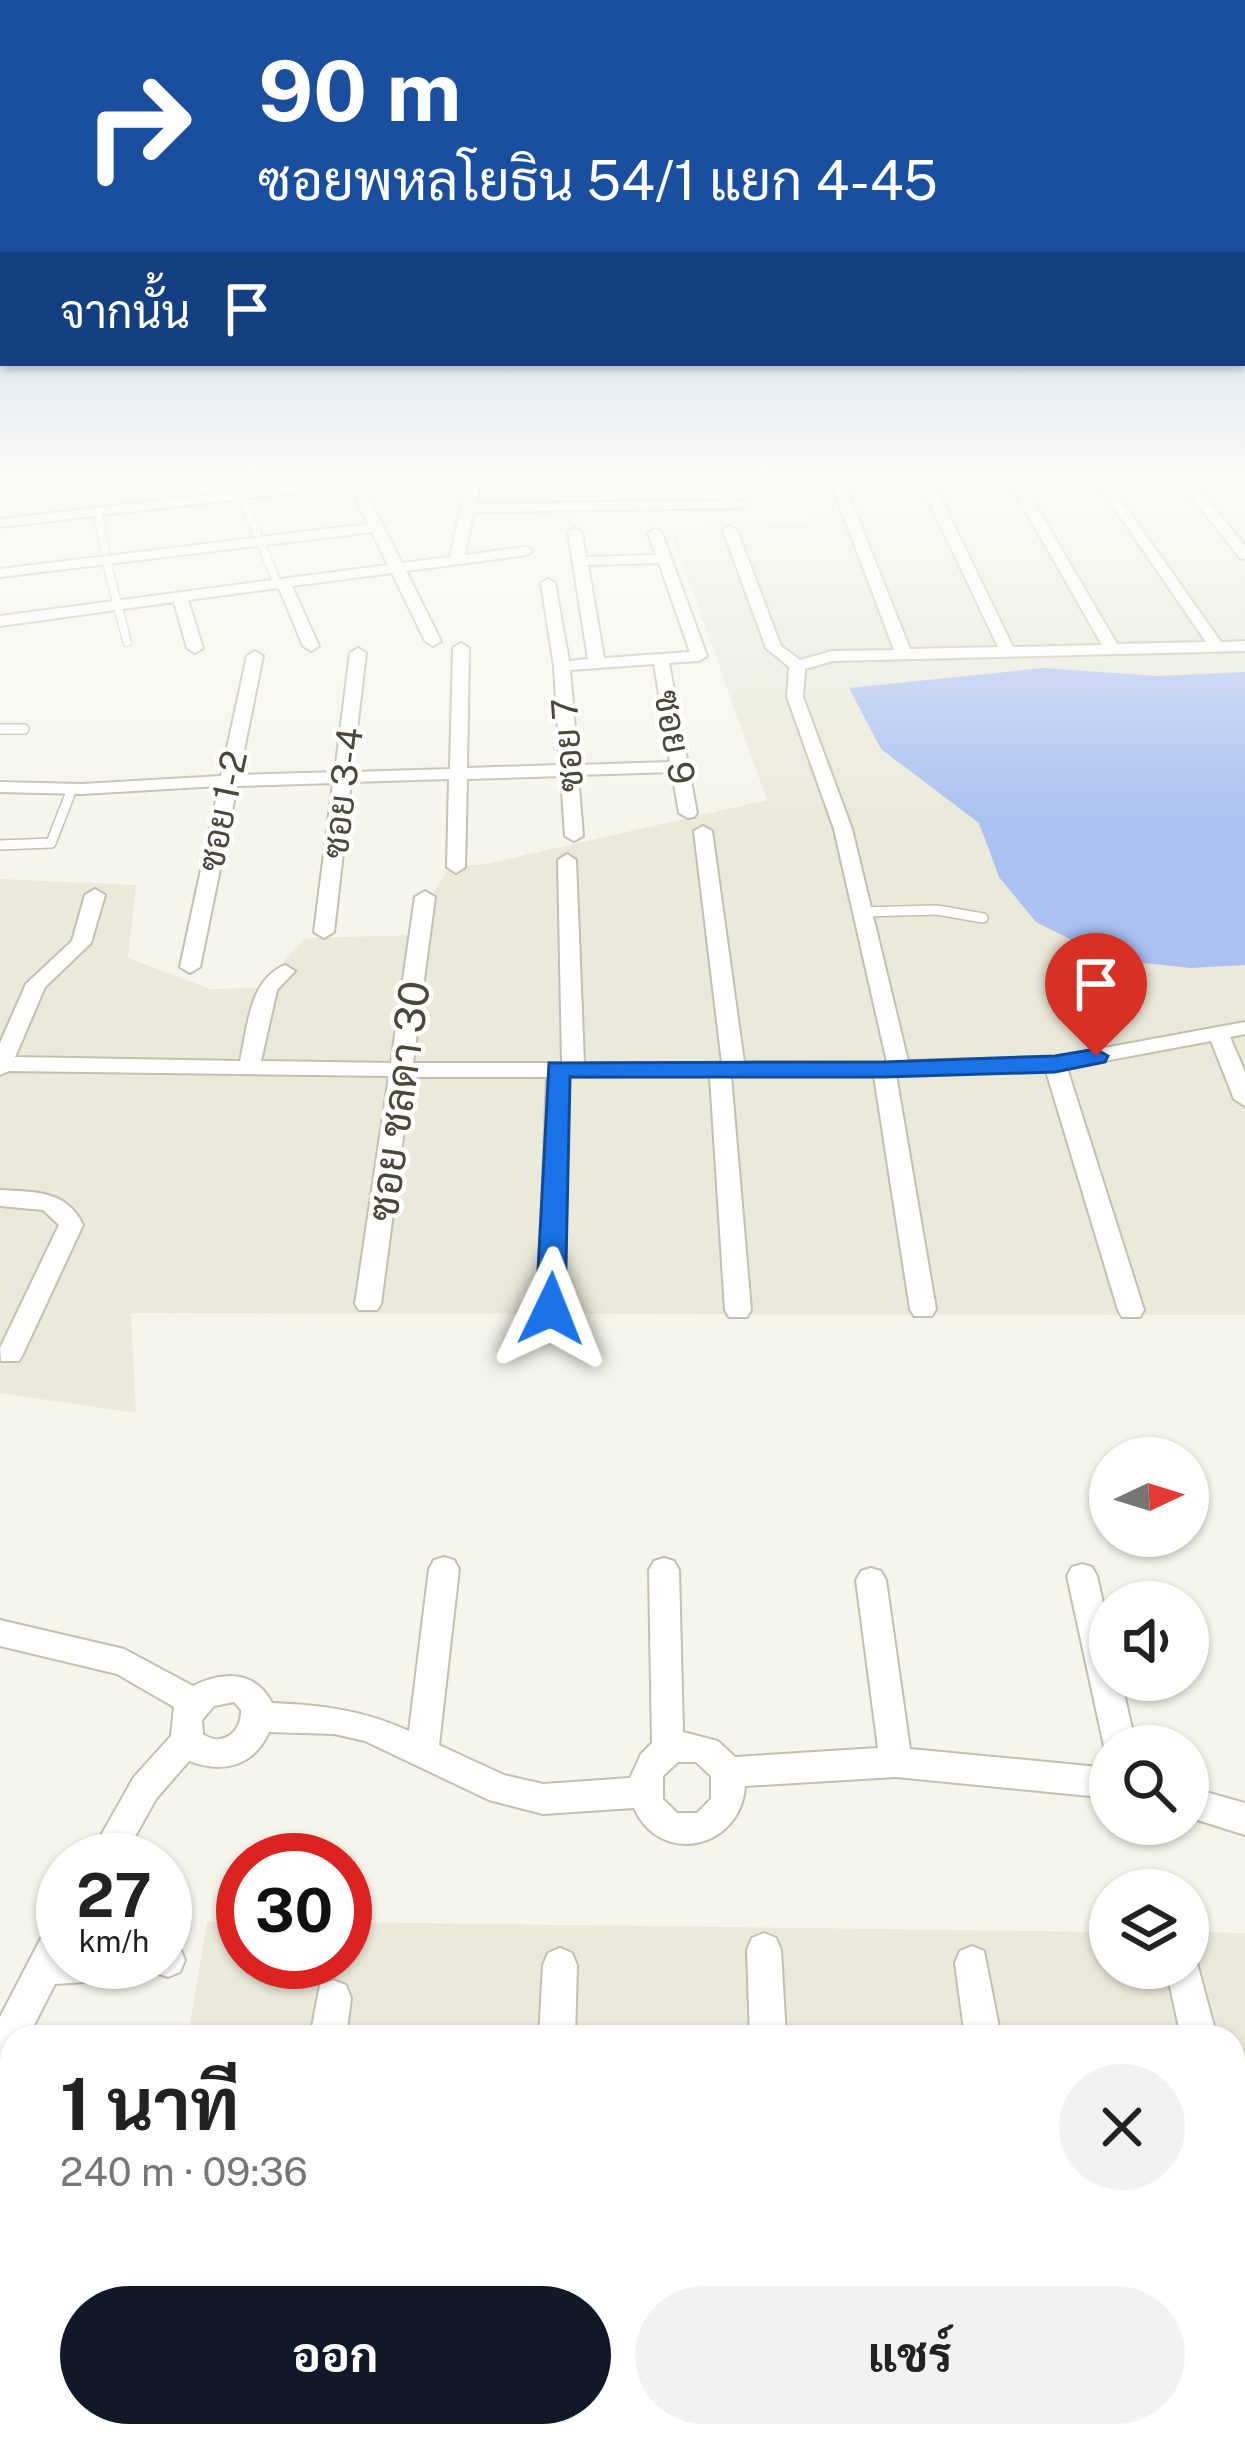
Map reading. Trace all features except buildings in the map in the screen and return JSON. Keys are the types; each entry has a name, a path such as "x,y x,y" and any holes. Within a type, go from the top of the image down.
{"street":[{"path":"0,621 202,594"},
{"path":"286,594 311,646"},
{"path":"412,594 433,640"},
{"name":"ซอย 7","path":"550,594 562,666 574,836"},
{"path":"585,594 597,664"},
{"name":"ซอย 9","path":"677,594 699,656 662,661 688,813"},
{"path":"758,594 774,648 797,666"},
{"path":"880,594 904,655"},
{"path":"980,594 1008,652"},
{"path":"1081,594 1112,649"},
{"path":"1180,594 1216,646"},
{"path":"180,597 195,648"},
{"path":"797,666 832,656 1245,646"},
{"path":"456,867 461,648"},
{"name":"ซอย 3-4","path":"324,932 358,653"},
{"name":"ซอย 1-2","path":"190,967 255,656"},
{"path":"562,666 662,661"},
{"path":"797,666 795,697 843,830 862,912 892,1069 922,1309"},
{"path":"0,787 72,789 680,766"},
{"path":"0,775 189,782"},
{"path":"703,831 727,1070 738,1310"},
{"path":"551,1309 565,1069 567,860"},
{"path":"95,895 81,943 37,984 7,1060 404,1070 892,1069 1055,1064 1245,1028"},
{"name":"ซอย ชลดา 30","path":"368,1304 425,897"},
{"path":"249,1067 267,988 285,970"},
{"path":"1218,1033 1245,1099"},
{"path":"1055,1064 1131,1310"},
{"path":"0,1198 56,1203 67,1212 71,1225 10,1354"},
{"path":"422,1752 444,1569"},
{"path":"664,1570 668,1750"},
{"path":"1082,1576 1115,1725"},
{"path":"871,1580 896,1762"},
{"path":"0,1633 124,1662 194,1703"},
{"path":"119,1833 145,1788 187,1741 186,1715 194,1703 217,1689 242,1690 257,1705 259,1717 251,1738 230,1753 204,1754 187,1741"},
{"path":"259,1717 334,1720 369,1728 500,1789 543,1799 644,1792"},
{"path":"702,1749 727,1772 731,1789 727,1806 716,1820 699,1828 680,1828 663,1821 650,1808 644,1792 649,1767 668,1750 702,1749"},
{"path":"727,1772 896,1762 1089,1781"},
{"path":"1209,1808 1245,1819"},
{"path":"764,1949 767,2025"},
{"path":"972,1963 981,2025"},
{"path":"558,2025 560,1965"},
{"path":"15,2025 36,1981"},
{"path":"1188,1989 1195,2025"},
{"path":"330,2025 333,1998"}],"lane":[{"path":"114,594 127,642"},
{"path":"0,729 24,729"},
{"path":"0,845 51,843 72,789"},
{"path":"862,912 937,910 983,918"}],"shaded area":[{"path":"694,594 1245,594 1245,1315 131,1313 136,1413 0,1393 0,879 136,885 128,958 210,989 258,988 306,938 421,935 430,899 449,867 486,864 767,800"},
{"path":"207,1922 216,1922 216,1989 372,1989 372,1922 1089,1932 1089,1989 1209,1989 1209,1932 1245,1933 1245,2025 190,2025"}],"water":[{"path":"1044,668 1158,676 1245,672 1245,965 1190,968 1109,959 1036,922 999,877 979,823 881,749 849,688"}],"route":[{"path":"551,1309 557,1069 884,1070 1055,1064 1096,1056"}]}
